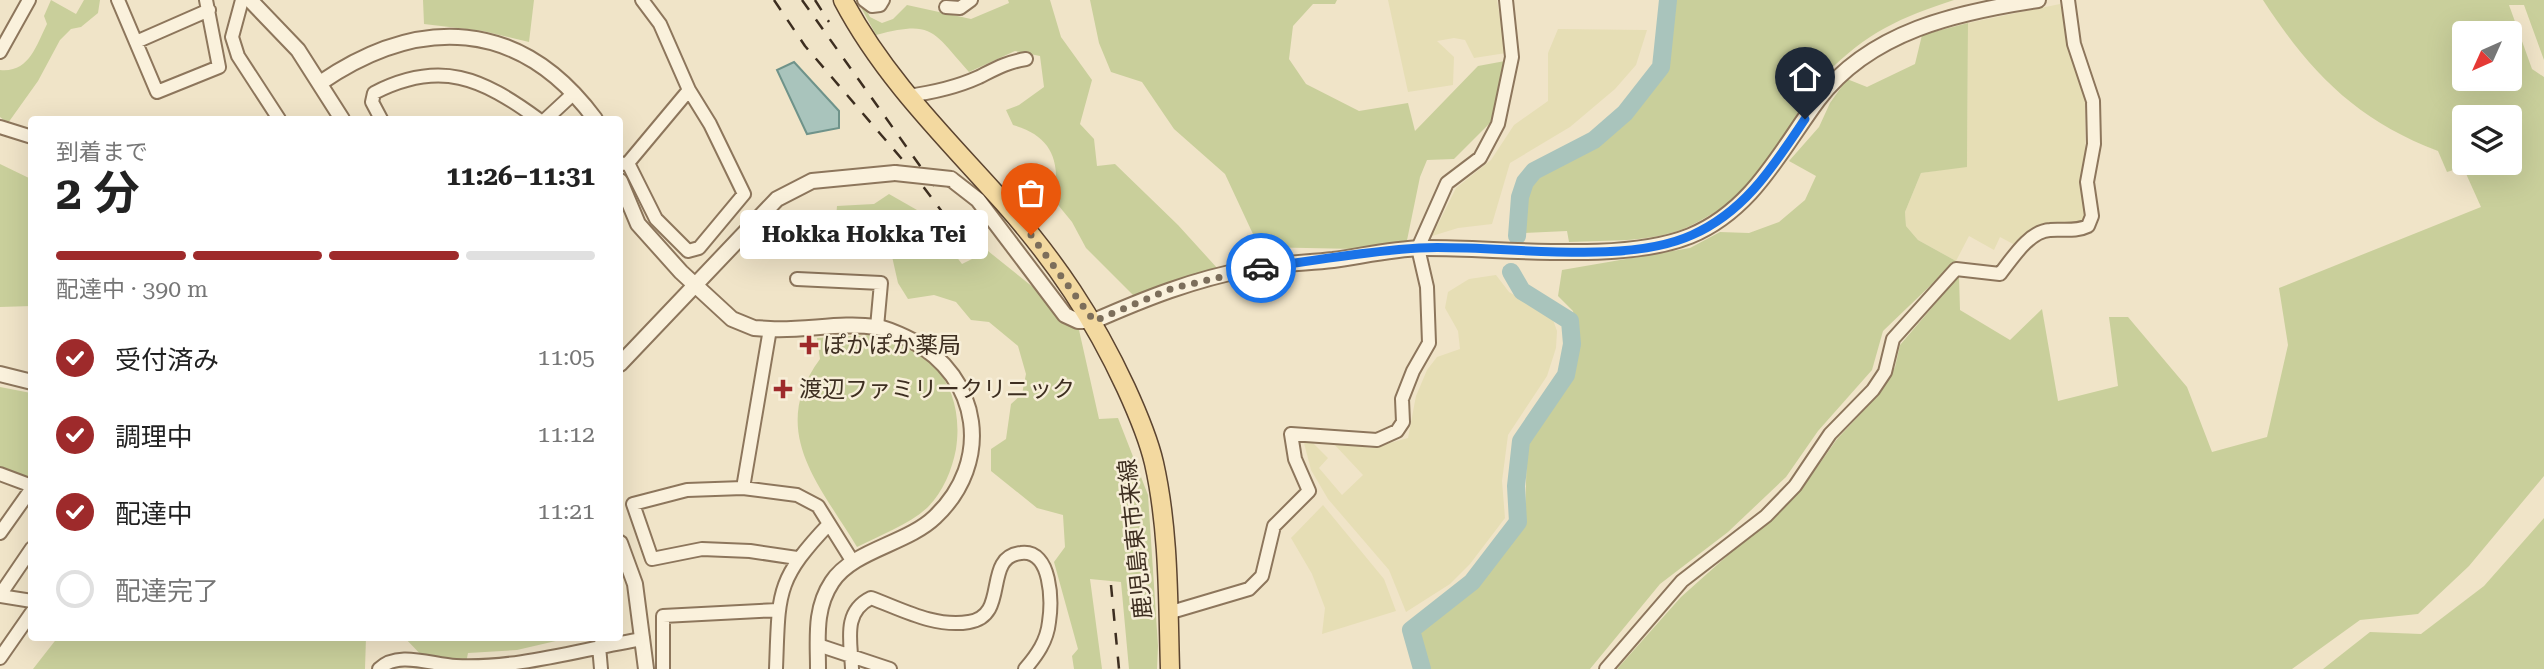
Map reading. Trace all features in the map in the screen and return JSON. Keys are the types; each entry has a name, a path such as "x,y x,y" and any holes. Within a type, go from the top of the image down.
{"main road":[{"name":"鹿児島東市来線","path":"843,0 875,57 1045,251 1094,321 1134,407 1154,464 1168,613 1170,669"}],"street":[{"path":"0,52 29,0"},
{"path":"118,0 136,42 158,92 219,67 207,5 136,42"},
{"path":"242,0 232,37 239,56 277,116"},
{"path":"250,0 290,40 340,116"},
{"path":"642,0 660,24 690,90 744,194 699,248 688,251 656,219 624,164 690,90"},
{"path":"864,0 872,6 880,5 883,0"},
{"path":"946,7 960,8 971,0"},
{"path":"1168,613 1249,589 1262,576 1274,526 1309,491 1295,459 1291,434 1359,441 1377,440 1397,431 1402,422 1402,399 1413,371 1429,343 1427,287 1418,248 1447,183 1479,158 1498,124 1512,57 1506,0"},
{"path":"623,361 777,198 812,181 895,173 951,179 978,200 1065,315 1078,321 1094,321 1173,288 1248,269 1418,248 1603,250 1662,245 1692,235 1752,193 1818,99 1848,68 1870,53 1900,35 1926,24 2038,0"},
{"path":"1606,669 1682,581 1766,516 1795,486 1830,434 1873,390 1885,372 1893,339 1956,269 2000,274 2028,241 2045,230 2081,230 2088,226 2092,216 2087,182 2094,144 2093,101 2074,44 2068,0"},
{"path":"320,83 368,53 408,39 477,38 531,59 574,93 593,116"},
{"path":"907,96 953,86 978,78 995,67 1026,59"},
{"path":"379,116 372,102 374,93 415,76 445,75 500,91 534,116"},
{"path":"548,116 574,93"},
{"path":"0,127 28,136"},
{"path":"623,188 638,224 694,285 732,319 754,328 770,329 877,327 904,337 943,361 966,401 972,447 963,481 933,519 916,533 853,562 834,579 825,594 817,621 818,669"},
{"path":"797,279 881,283 877,327"},
{"path":"743,488 770,329"},
{"path":"0,374 28,381"},
{"path":"0,474 28,485"},
{"path":"797,558 750,551 702,549 652,559 633,504 687,490 743,488 797,495 818,506 853,562"},
{"path":"0,533 28,493"},
{"path":"776,669 778,610 783,582 797,558 829,524"},
{"path":"623,551 635,584 646,669"},
{"path":"852,663 850,619 858,604 871,598 918,617 953,623 977,620 984,616 995,601 1002,563 1007,556 1028,553 1043,564 1047,572 1049,622 1040,651 1025,669"},
{"path":"28,554 0,595 28,600"},
{"path":"663,669 663,616 778,610"},
{"path":"0,658 28,618"},
{"path":"379,669 397,659 414,665 506,667 643,639"},
{"path":"818,645 852,663 890,669"},
{"path":"599,646 601,669"}],"shaded area":[{"path":"1388,0 1497,0 1506,53 1474,58 1465,40 1454,38 1437,41 1454,57 1453,85 1408,92"},
{"path":"2060,4 2085,96 2086,217 2082,223 2074,226 2034,228 2015,245 2000,237 1994,250 1969,236 1956,261 1918,240 1906,226 1905,212 1921,173 1967,166 1968,23"},
{"path":"1558,29 1647,30 1636,65 1615,89 1570,127 1510,163 1492,224 1458,228 1432,236 1456,188 1491,160 1514,125 1548,101 1548,53"},
{"path":"1496,275 1509,292 1552,317 1557,331 1556,348 1547,376 1508,435 1502,481 1505,518 1470,564 1450,584 1406,612 1389,570 1328,499 1311,470 1304,443 1313,443 1328,458 1319,468 1342,495 1363,475 1332,442 1371,448 1408,438 1416,396 1427,370 1437,357 1460,349 1458,331 1445,308 1448,292 1469,279"},
{"path":"1323,505 1384,579 1396,611 1322,634 1325,608 1312,574 1291,538"}],"green space":[{"path":"51,0 76,14 84,0 100,0 98,13 81,27 71,29 60,40 38,81 8,123 0,117 0,70 10,70 25,63 47,24 44,16"},
{"path":"423,0 534,0 529,42 483,31 424,24"},
{"path":"857,0 861,0 870,17 882,23 893,19 907,5 971,19 1009,3 1008,0 1050,0 1061,37 1092,80 1080,124 1094,139 1097,166 1115,164 1178,225 1218,269 1133,295 1086,248 1072,222 1054,200 1056,173 1051,152 1045,143 1037,136 1013,125 1006,110 1019,105 1044,87 1040,56 1015,51 969,72 939,38 930,32 910,29 876,35"},
{"path":"1090,0 1337,0 1335,4 1313,4 1293,26 1289,59 1306,84 1359,111 1408,103 1415,131 1478,66 1505,61 1491,122 1454,159 1427,160 1420,177 1405,250 1259,247 1225,174 1174,129 1142,82 1111,72 1099,43"},
{"path":"1673,0 1954,0 1901,20 1855,48 1816,85 1776,151 1752,184 1736,198 1690,226 1631,240 1569,242 1567,231 1523,233 1528,186 1539,173 1595,144 1626,120 1658,84 1668,60"},
{"path":"2263,0 2544,0 2544,60 2524,5 2509,5 2515,21 2452,21 2452,91 2522,91 2522,41 2532,69 2544,77 2544,476 2469,566 2418,614 2360,620 2292,669 1617,669 1681,597 1801,490 1837,439 1881,392 1895,367 1900,345 1959,276 1960,310 2010,340 2042,309 2058,401 2118,386 2109,317 2128,317 2187,387 2212,452 2267,437 2288,345 2279,288 2481,207 2467,175 2522,175 2522,105 2452,105 2452,170 2447,172 2438,151 2409,139 2359,109 2337,91 2299,50"},
{"path":"1968,23 1967,167 1921,173 1905,212 1906,226 1918,240 1956,261 1883,331 1872,370 1818,431 1786,477 1728,532 1660,584 1590,669 1427,669 1419,634 1477,588 1525,523 1527,444 1570,380 1579,348 1573,311 1558,296 1562,270 1690,248 1720,232 1749,233 1779,222 1805,200 1816,176 1789,161 1819,127 1830,103 1847,79 1867,87 1915,64 1922,35"},
{"path":"0,164 28,178 28,306 0,307"},
{"path":"889,194 924,214 962,264 988,251 1044,296 1064,324 1079,330 1099,419 1118,418 1148,495 1158,646 1157,669 1129,669 1121,582 1090,579 1102,669 1074,669 1072,656 1078,649 1054,562 1065,547 1063,515 1037,508 991,471 991,449 1006,439 1011,404 1022,394 1026,374 1018,346 989,322 971,320 956,302 934,295 908,299 898,283 889,243 834,242 837,206 874,204"},
{"path":"870,335 911,348 940,372 955,407 956,449 946,480 928,507 912,519 857,547 828,502 805,457 799,434 798,410 805,385 820,359 817,338"},
{"path":"0,387 28,392 28,483 0,478"},
{"path":"2544,518 2544,669 2323,669 2370,632 2421,634 2484,586"},
{"path":"55,641 366,641 365,669 33,669"},
{"path":"408,641 556,641 517,650 468,653 466,663 425,659"}],"water":[{"path":"794,62 839,111 839,128 807,134 777,70"}],"waterway":[{"path":"1517,236 1520,197 1525,182 1534,171 1594,140 1625,113 1661,67 1668,0"},
{"path":"1422,669 1411,630 1472,582 1518,522 1516,486 1521,441 1566,375 1572,344 1570,321 1522,291 1511,272"}],"railway":[{"path":"774,0 805,46 907,165 967,245"},
{"path":"802,0 940,194"},
{"path":"815,0 829,22"},
{"path":"1111,585 1119,669"}],"way so far":[{"path":"1031,235 1071,286 1094,321 1173,288 1261,268"}],"place":[{"name":"Hokka Hokka Tei","path":"1031,235"},
{"name":"ぽかぽか薬局","path":"809,345"},
{"name":"渡辺ファミリークリニック","path":"783,389"}],"route":[{"path":"1261,268 1418,248 1603,250 1662,245 1692,235 1742,202 1765,179 1805,119"}]}
